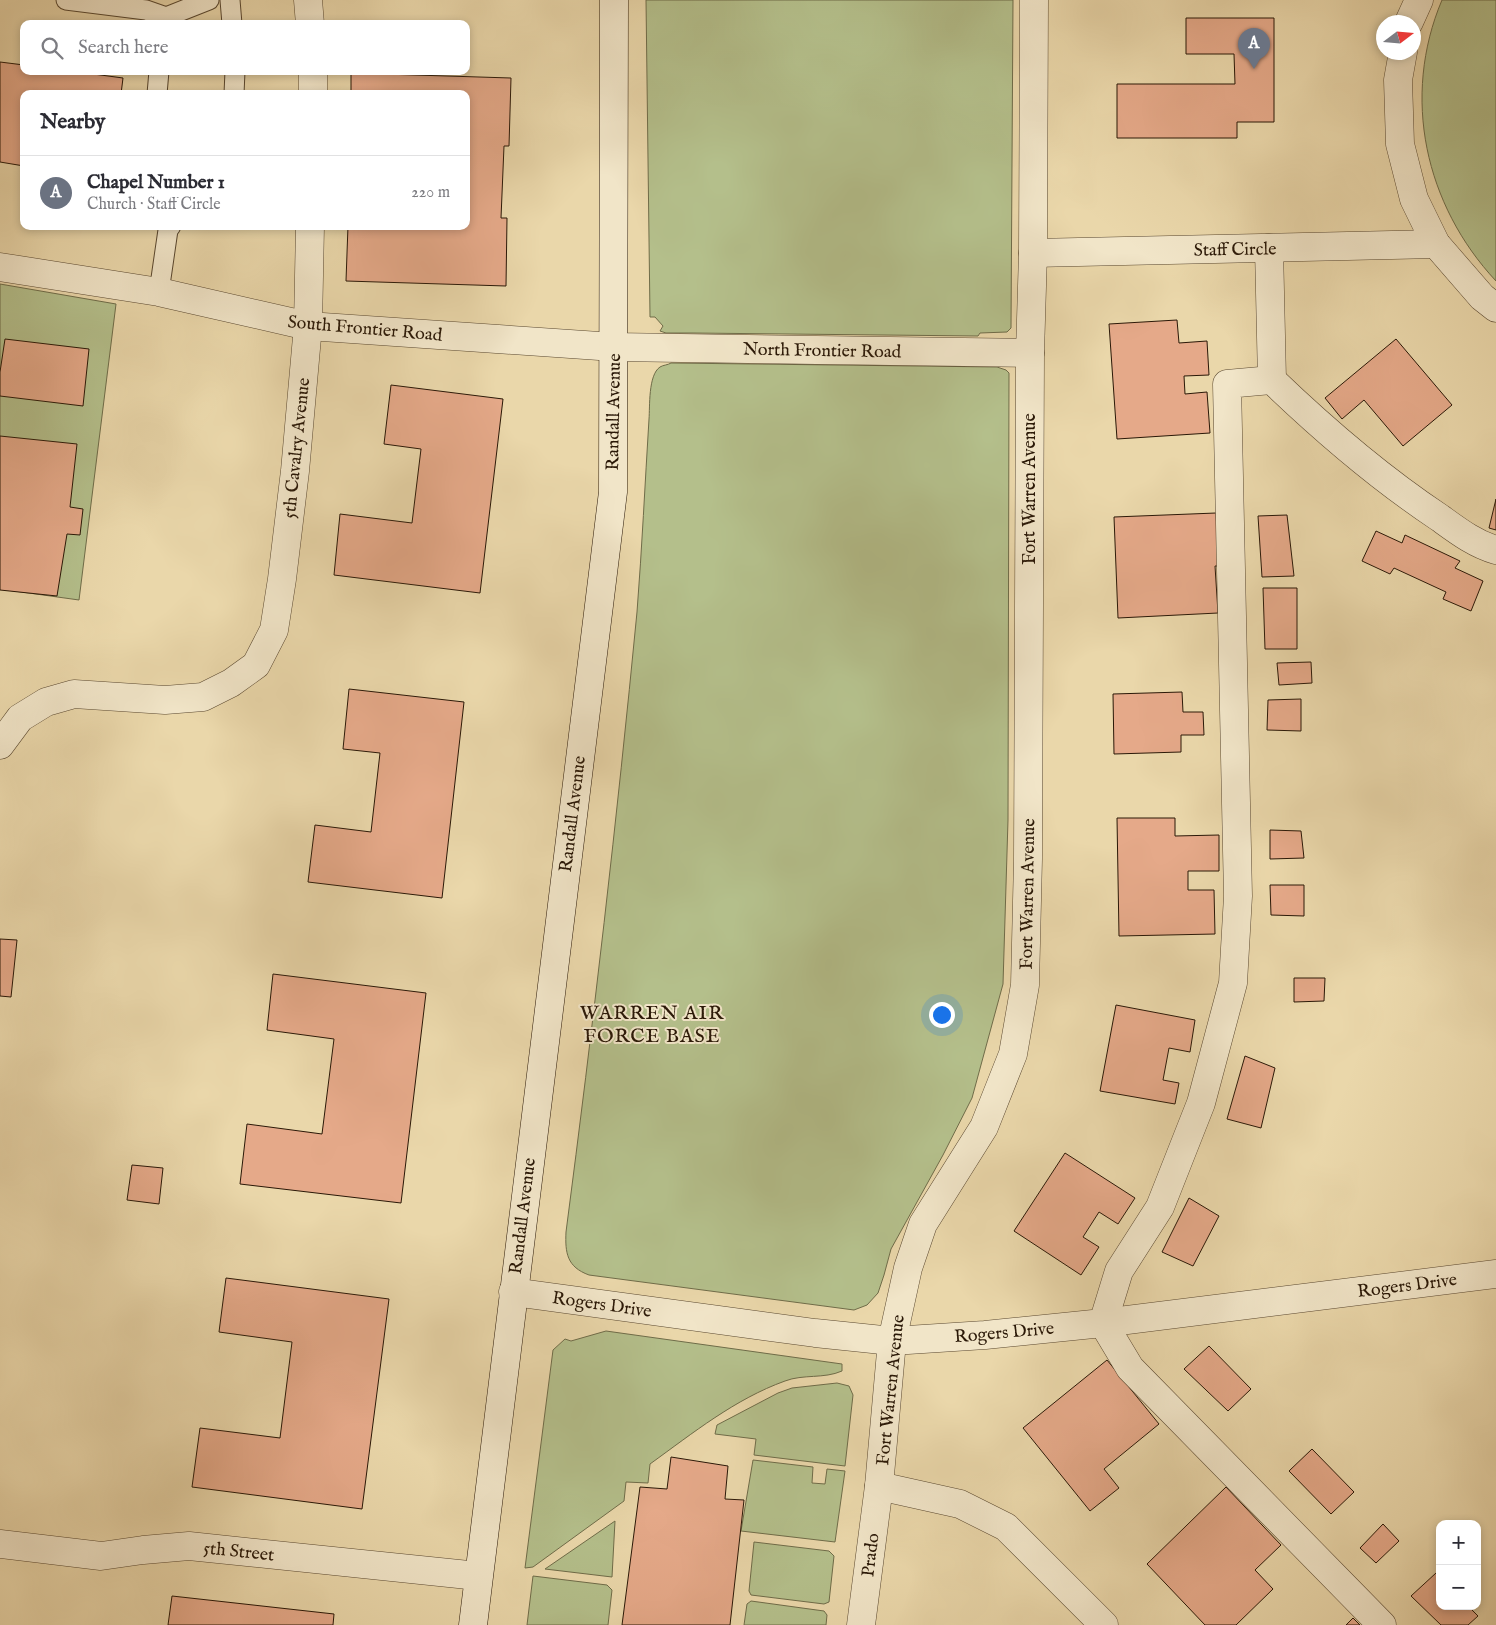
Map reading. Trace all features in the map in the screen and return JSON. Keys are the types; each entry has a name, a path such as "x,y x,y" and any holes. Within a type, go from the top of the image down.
{"street":[{"path":"308,0 310,20"},
{"name":"Randall Avenue","path":"473,1625 612,492 614,0"},
{"name":"Fort Warren Avenue","path":"1034,0 1033,253 1030,353 1028,860 1025,984 1014,1054 984,1127 923,1224 908,1268 892,1340 880,1486 960,1504 1006,1527 1104,1625"},
{"path":"1412,15 1419,0"},
{"path":"1402,60 1398,80 1400,144 1414,199 1436,244 1482,297 1496,308"},
{"path":"313,75 313,90"},
{"name":"5th Cavalry Avenue","path":"0,745 20,718 46,702 74,694 165,700 203,697 231,683 256,665 274,630 282,579 295,471 308,326 310,230"},
{"name":"Staff Circle","path":"1033,253 1436,244"},
{"path":"1269,248 1272,380 1314,420 1405,494 1481,546 1496,550"},
{"name":"South Frontier Road","path":"0,267 159,292 308,326 614,347"},
{"name":"North Frontier Road","path":"614,347 1030,353"},
{"path":"1272,380 1227,384 1238,896 1233,983 1201,1103 1160,1207 1119,1271 1103,1323 1130,1368 1382,1625"},
{"name":"Rogers Drive","path":"513,1292 814,1333 892,1340 985,1335 1103,1323 1492,1271"},
{"name":"Prado","path":"861,1625 880,1486"},
{"name":"5th Street","path":"0,1544 101,1556 190,1546 478,1576"}],"lane":[{"path":"66,0 146,10 165,20 209,0"},
{"path":"230,0 232,20"},
{"path":"158,90 159,75"},
{"path":"234,90 235,75"},
{"path":"159,292 168,230"}],"green space":[{"path":"646,0 1013,0 1011,328 1007,332 980,333 978,336 666,333 660,331 663,326 655,317 650,317"},
{"path":"1442,0 1496,0 1496,281 1472,251 1452,219 1437,184 1427,148 1422,111 1423,74 1430,37"},
{"path":"0,284 116,304 79,600 0,589"},
{"path":"671,363 997,367 1009,373 1008,820 1003,984 972,1098 891,1249 878,1293 867,1305 854,1310 589,1275 576,1268 567,1253 566,1232 604,922 637,612 650,392 656,371 661,366"},
{"path":"606,1331 842,1364 842,1371 828,1375 785,1381 767,1388 732,1407 650,1464 648,1483 626,1482 624,1501 533,1567 525,1568 553,1350 565,1339 571,1341"},
{"path":"837,1383 849,1386 853,1395 845,1466 754,1455 756,1439 715,1434 717,1425 778,1393 792,1388"},
{"path":"753,1460 813,1467 812,1483 825,1484 827,1469 845,1471 835,1542 741,1531"},
{"path":"615,1521 612,1577 545,1569"},
{"path":"754,1542 829,1551 834,1556 829,1602 824,1604 751,1595 749,1591"},
{"path":"533,1576 607,1585 612,1590 608,1625 527,1625"},
{"path":"751,1601 824,1611 827,1615 826,1625 744,1625 747,1604"}],"building":[{"path":"1186,18 1274,18 1274,122 1237,122 1237,138 1117,138 1117,84 1235,84 1234,54 1186,54"},
{"path":"0,62 20,64 20,75 101,75 123,78 122,90 20,90 20,165 0,162"},
{"path":"351,75 511,78 509,146 504,146 501,218 507,218 506,286 346,281 348,230 470,230 470,90 351,90"},
{"path":"1177,320 1179,343 1207,341 1209,375 1184,376 1185,394 1207,392 1210,433 1117,439 1109,324"},
{"path":"5,339 89,349 83,406 0,396 0,372"},
{"path":"1396,339 1452,405 1403,446 1364,400 1342,419 1325,398"},
{"path":"391,385 503,399 480,593 334,575 340,514 412,523 421,449 384,444"},
{"path":"0,436 77,444 70,507 83,509 80,535 67,534 57,596 0,590"},
{"path":"1496,499 1496,530 1489,528"},
{"path":"1216,513 1219,566 1215,566 1218,613 1118,618 1114,517"},
{"path":"1287,515 1294,576 1262,577 1258,516"},
{"path":"1376,531 1402,543 1405,535 1460,561 1455,568 1483,581 1471,611 1443,599 1446,592 1394,568 1390,574 1362,561"},
{"path":"1263,588 1297,588 1297,649 1265,649"},
{"path":"1311,662 1312,683 1279,685 1277,663"},
{"path":"349,689 464,702 442,898 308,882 315,825 371,832 380,753 343,749"},
{"path":"1182,692 1183,712 1203,712 1204,735 1181,735 1181,752 1114,754 1113,694"},
{"path":"1301,699 1301,731 1267,730 1268,700"},
{"path":"1117,818 1175,818 1175,836 1219,835 1219,871 1188,871 1188,890 1214,890 1215,934 1119,936"},
{"path":"1270,830 1301,831 1304,858 1270,859"},
{"path":"1270,885 1304,885 1304,916 1271,915"},
{"path":"0,939 17,940 11,997 0,996"},
{"path":"273,974 426,993 401,1203 240,1184 247,1124 322,1134 334,1039 267,1030"},
{"path":"1294,978 1325,978 1324,1001 1294,1002"},
{"path":"1116,1005 1195,1020 1190,1052 1169,1048 1163,1080 1179,1083 1175,1104 1100,1091"},
{"path":"1245,1056 1275,1068 1261,1128 1227,1119"},
{"path":"1065,1153 1135,1198 1118,1224 1099,1212 1083,1237 1099,1247 1081,1275 1014,1231"},
{"path":"132,1165 163,1168 159,1204 127,1200"},
{"path":"1189,1198 1219,1216 1193,1266 1162,1252"},
{"path":"226,1278 389,1299 362,1509 192,1487 200,1428 280,1438 292,1342 219,1332"},
{"path":"1209,1346 1251,1389 1228,1411 1184,1369"},
{"path":"1107,1360 1159,1424 1104,1469 1119,1488 1090,1511 1023,1428"},
{"path":"1312,1449 1354,1492 1331,1514 1289,1471"},
{"path":"671,1457 728,1466 725,1499 744,1500 730,1625 622,1625 640,1487 667,1489"},
{"path":"1226,1487 1281,1545 1255,1570 1273,1589 1236,1625 1205,1625 1147,1564"},
{"path":"1383,1524 1399,1541 1376,1563 1360,1548"},
{"path":"1436,1573 1436,1610 1472,1610 1478,1616 1468,1625 1441,1625 1411,1596"},
{"path":"172,1596 334,1614 333,1625 168,1625"},
{"path":"1353,1618 1360,1625 1346,1625"}],"place":[{"name":"Chapel Number 1","path":"1254,69"}],"district":[{"name":"WARREN AIR FORCE BASE","path":"652,1024"}]}
